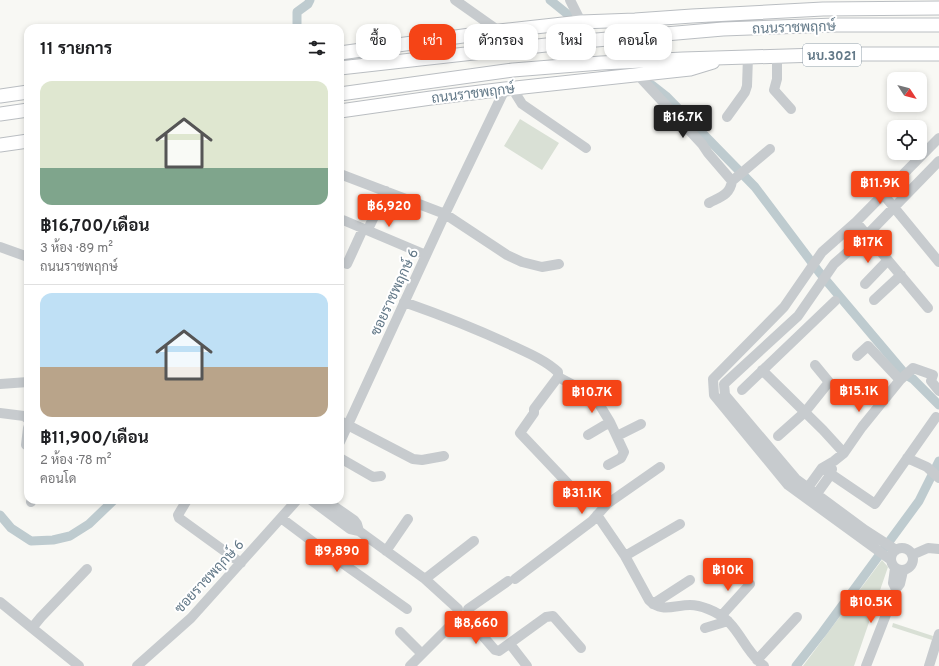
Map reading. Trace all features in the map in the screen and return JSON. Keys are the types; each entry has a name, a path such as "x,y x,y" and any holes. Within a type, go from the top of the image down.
{"main road":[{"name":"ถนนราชพฤกษ์","path":"538,27 581,22 725,14 828,5 939,8"},
{"path":"725,14 836,25"},
{"name":"ถนนราชพฤกษ์","path":"344,68 603,38 723,29 836,25 939,25"},
{"name":"ถนนราชพฤกษ์","path":"344,52 464,36"},
{"name":"ถนนราชพฤกษ์","path":"344,93 513,70 627,61 851,54 939,54"},
{"name":"ถนนราชพฤกษ์","path":"344,110 508,88 690,69 707,65 724,58"},
{"path":"0,96 24,93"},
{"path":"0,114 24,111"},
{"path":"0,145 24,142"}],"street":[{"path":"455,0 489,24"},
{"path":"572,1 581,22"},
{"path":"777,56 777,79 774,90 791,109"},
{"path":"727,117 745,92 747,86 748,57"},
{"path":"638,75 702,144 732,181"},
{"path":"508,88 522,104 586,148"},
{"name":"ซอยราชพฤกษ์ 6","path":"344,423 508,88"},
{"path":"866,666 896,589 900,584 896,566 892,554 896,550 904,548 912,555 913,562 909,568 896,566 862,533 805,492 788,485 714,395 713,379 784,307 822,252 856,222 939,138"},
{"path":"709,203 728,192 731,188 732,181 770,149"},
{"path":"805,492 796,479 725,395 724,384 798,316 834,264 867,235 939,161"},
{"path":"344,176 445,214 507,255 522,262 542,268 559,264"},
{"path":"347,264 386,192"},
{"path":"883,194 939,262"},
{"path":"344,220 367,227 426,255"},
{"path":"856,222 928,308"},
{"path":"0,246 24,255"},
{"path":"865,284 888,260"},
{"path":"874,300 901,275"},
{"path":"742,390 835,301"},
{"path":"404,302 452,319 494,337 529,354 558,372 558,377 534,408 534,413 520,433 575,491"},
{"path":"857,356 868,346 900,380"},
{"path":"778,436 805,412 829,382 815,365"},
{"path":"805,492 822,468 834,461 844,452 900,380 913,368 936,372 931,381 939,391"},
{"path":"762,370 844,452"},
{"path":"558,377 579,388 589,390 610,422 624,452 621,458 608,465"},
{"path":"0,384 24,382"},
{"path":"0,413 24,416"},
{"path":"822,468 875,504 936,417"},
{"path":"588,435 610,422"},
{"path":"344,423 413,459 422,460 444,456"},
{"path":"616,436 641,424"},
{"path":"907,458 927,467 938,476"},
{"path":"344,460 374,477 381,476"},
{"path":"814,498 831,474 834,461"},
{"path":"410,666 463,614 592,521 607,504 660,467"},
{"path":"185,504 178,515 179,518 241,562"},
{"name":"ซอยราชพฤกษ์ 6","path":"137,666 191,618 293,504"},
{"path":"316,504 350,529 359,531 425,579 463,614 495,650 499,651 549,616 555,618 580,648"},
{"path":"331,504 354,520 359,531"},
{"path":"597,515 625,556 649,600 653,604 661,608 691,605 725,618 735,628 760,664 797,617"},
{"path":"281,518 407,609"},
{"path":"386,550 408,519"},
{"path":"625,556 680,524"},
{"path":"862,533 896,550"},
{"path":"425,579 474,541"},
{"path":"912,555 928,548 939,549"},
{"path":"32,628 40,617 87,568"},
{"path":"653,604 690,580"},
{"path":"705,628 725,618 750,584"},
{"path":"0,602 79,666"},
{"path":"400,632 422,654"},
{"path":"929,666 939,634"},
{"path":"510,644 527,666"}],"shaded area":[{"path":"520,119 559,143 542,170 504,146"},
{"path":"882,560 888,567 854,666 803,666"},
{"path":"893,623 933,636 932,640 892,627"}],"waterway":[{"path":"297,24 297,12 308,4 310,0"},
{"path":"550,0 571,17"},
{"path":"652,85 666,96 755,187 819,272 906,375 913,379 939,405"},
{"path":"796,666 919,501 939,461"},
{"path":"0,515 11,528 31,541 53,540 70,536 89,524 110,504"}]}
